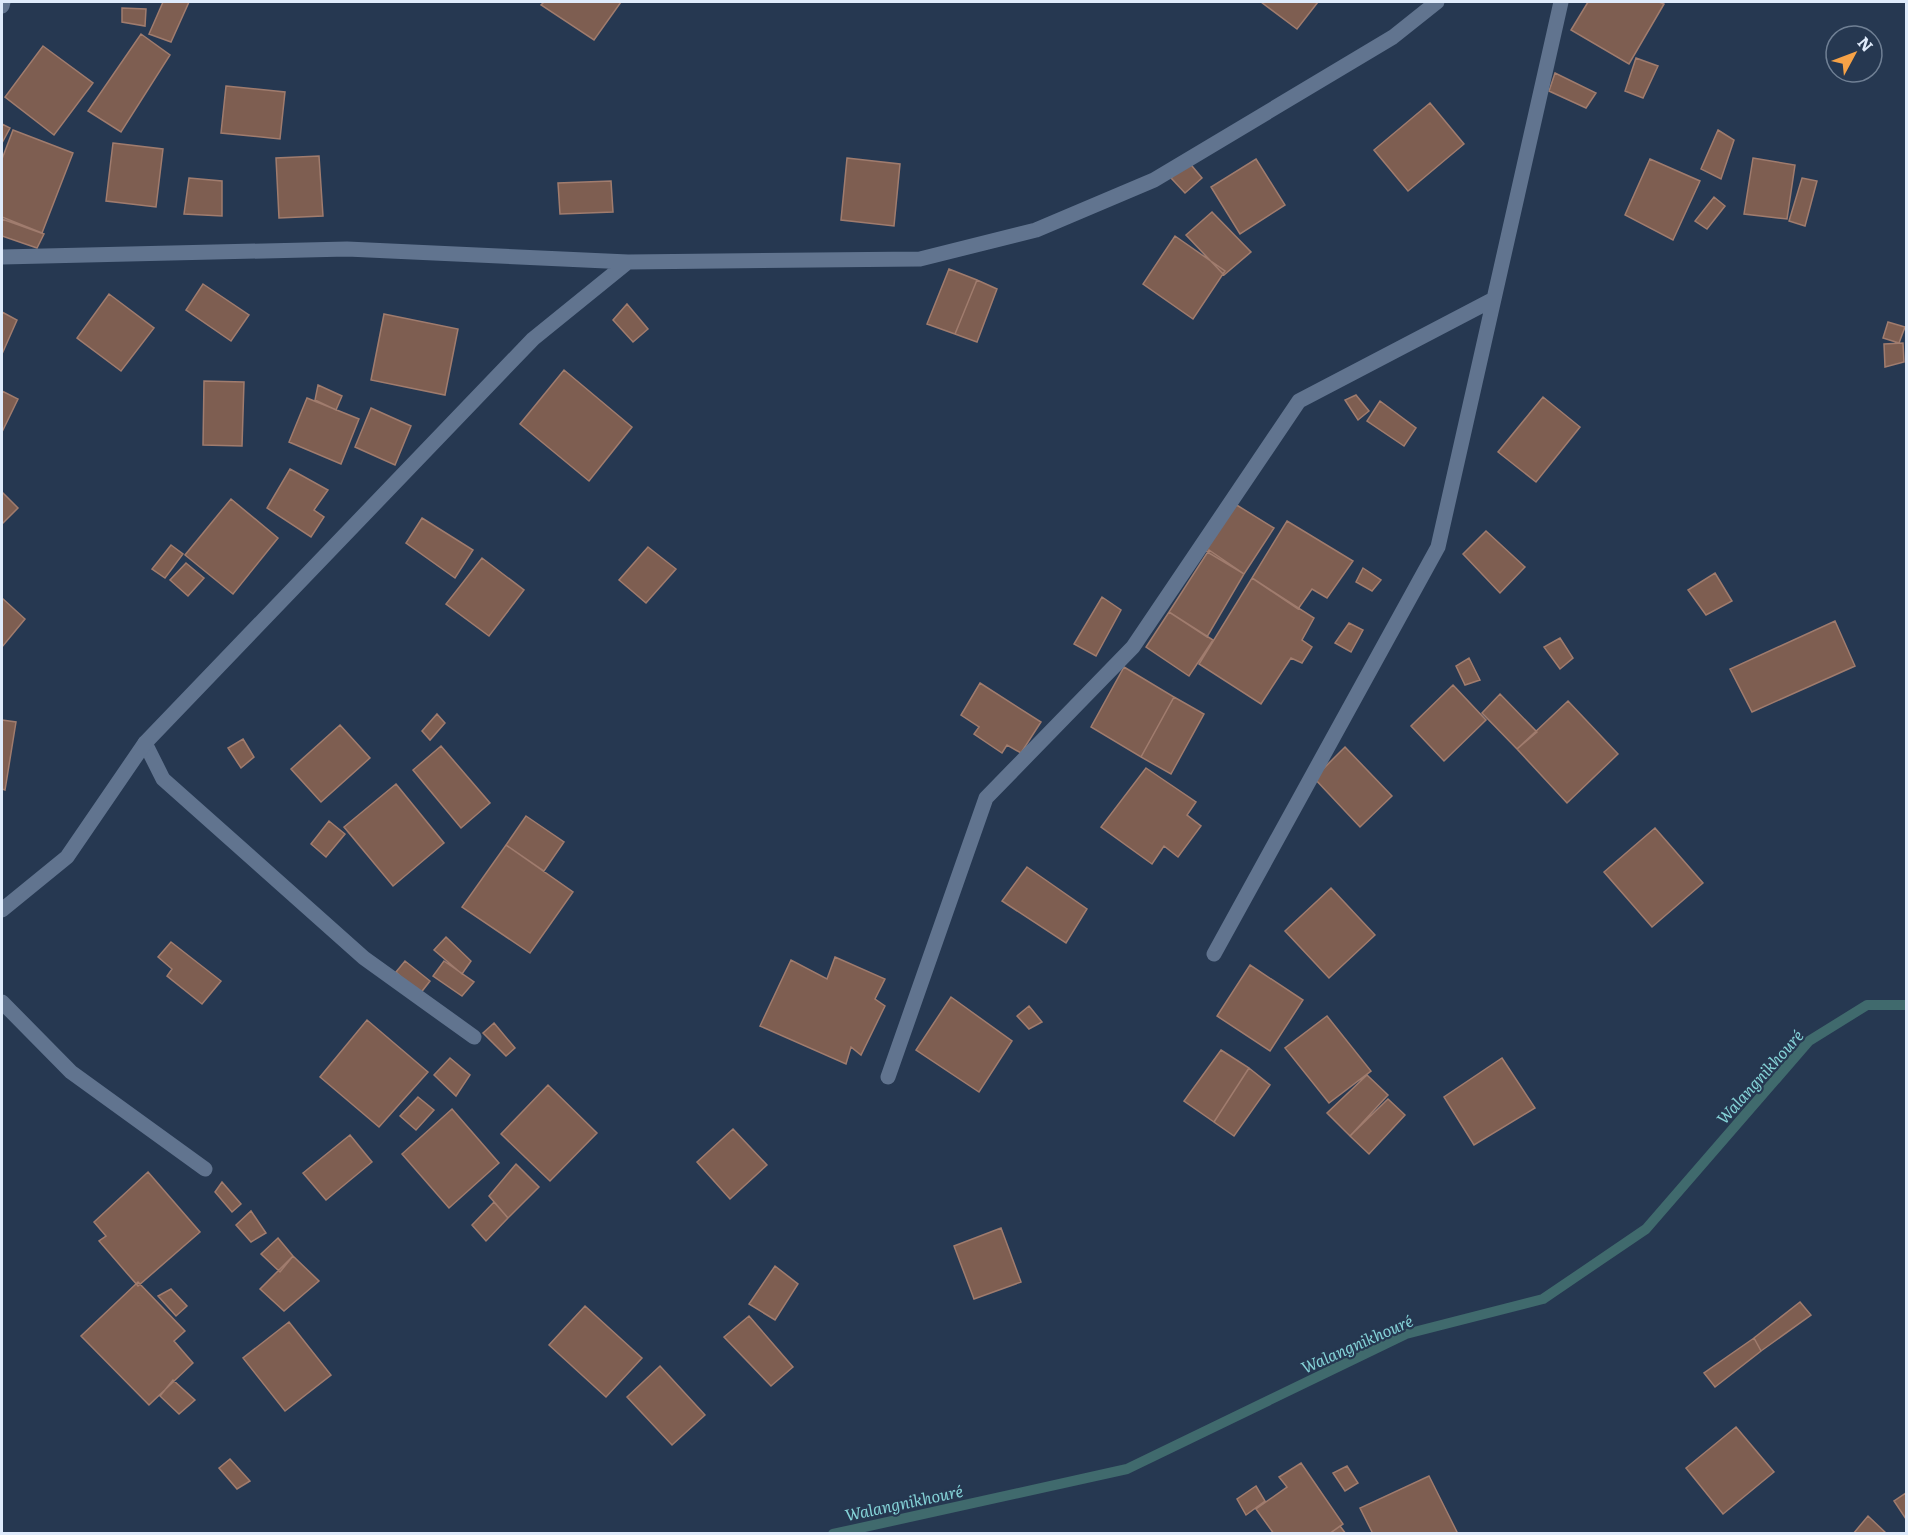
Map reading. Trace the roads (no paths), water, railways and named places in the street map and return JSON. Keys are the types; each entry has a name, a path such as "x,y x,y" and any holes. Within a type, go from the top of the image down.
{"street":[{"path":"2,6 3,2"},
{"path":"2,257 347,249 628,262 920,259 1036,230 1154,180 1393,37 1437,2"},
{"path":"1214,954 1438,547 1561,2"},
{"path":"2,910 67,857 145,743 533,339 628,262"},
{"path":"888,1077 986,798 1133,647 1299,401 1494,299"},
{"path":"145,743 163,779 364,958 474,1037"},
{"path":"2,1002 71,1072 205,1169"}],"waterway":[{"name":"Walangnikhouré","path":"833,1534 1127,1469 1406,1334 1543,1299 1646,1229 1809,1041 1867,1005 1906,1005"}]}
